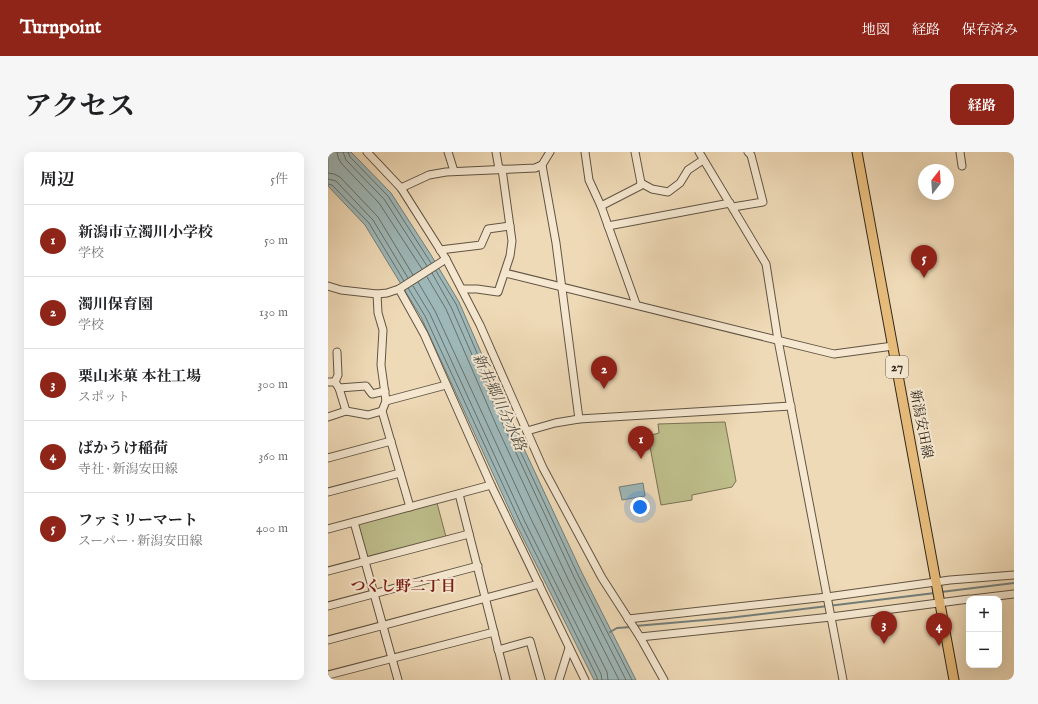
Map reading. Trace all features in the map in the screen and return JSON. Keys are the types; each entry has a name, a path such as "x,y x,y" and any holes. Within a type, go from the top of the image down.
{"main road":[{"name":"新潟安田線","path":"857,152 937,582"},
{"name":"27","path":"937,582 954,680"}],"street":[{"path":"367,152 401,188 446,259 480,325 543,468 602,578 640,637 664,680"},
{"path":"448,152 454,171"},
{"path":"462,289 477,289 498,292 510,256 512,240 501,169 496,152"},
{"path":"401,188 429,175 454,171 535,168 542,165 550,152"},
{"path":"585,152 590,180 601,206 636,304"},
{"path":"635,152 641,183"},
{"path":"699,152 766,264 790,406 843,680"},
{"path":"608,226 731,205 763,202 751,155 748,152"},
{"path":"960,152 962,166"},
{"path":"641,183 652,189 668,192 680,183 688,170 703,160"},
{"path":"542,165 562,286 579,419"},
{"path":"601,206 640,186 641,183"},
{"path":"440,250 481,245 488,229 510,226"},
{"path":"328,286 341,290 378,294 401,288 446,259"},
{"path":"505,273 636,304 834,354 893,346"},
{"path":"401,288 424,334 491,485 585,680"},
{"path":"378,294 378,313 383,330 381,365 386,401 382,411 410,507"},
{"path":"337,352 338,375 334,384 346,411"},
{"path":"334,384 366,386 372,394 385,391"},
{"path":"386,401 446,384"},
{"path":"527,431 579,419 790,406"},
{"path":"328,417 346,411 368,414 382,411"},
{"path":"328,458 390,441"},
{"path":"328,492 400,473"},
{"path":"328,529 491,485"},
{"path":"459,494 506,680"},
{"path":"354,522 398,680"},
{"path":"328,571 469,534"},
{"path":"328,606 478,566"},
{"path":"628,619 828,598 937,582 1014,575"},
{"path":"328,640 539,584"},
{"path":"996,596 1014,594"},
{"path":"640,637 966,600"},
{"path":"328,675 494,632"},
{"path":"498,650 530,640 541,680"},
{"path":"559,680 569,648"},
{"path":"500,680 509,680"}],"green space":[{"path":"725,422 736,481 732,487 692,495 692,500 661,505 648,436 659,433 658,424"},
{"path":"437,503 446,537 367,557 357,524"}],"water":[{"name":"新井郷川分水路","path":"328,152 351,152 391,193 459,302 511,421 582,573 636,680 594,680 517,526 421,317 365,225 328,186"},
{"path":"643,483 645,496 622,500 619,487"}],"waterway":[{"path":"941,592 1014,583"},
{"path":"635,626 728,618 935,593"},
{"path":"610,632 617,628 631,627"}],"place":[{"name":"ファミリーマート","path":"924,278"},
{"name":"濁川保育園","path":"604,389"},
{"name":"新潟市立濁川小学校","path":"641,459"},
{"name":"栗山米菓 本社工場","path":"884,644"},
{"name":"ばかうけ稲荷","path":"939,646"}],"district":[{"name":"つくし野二丁目","path":"403,586"}]}
